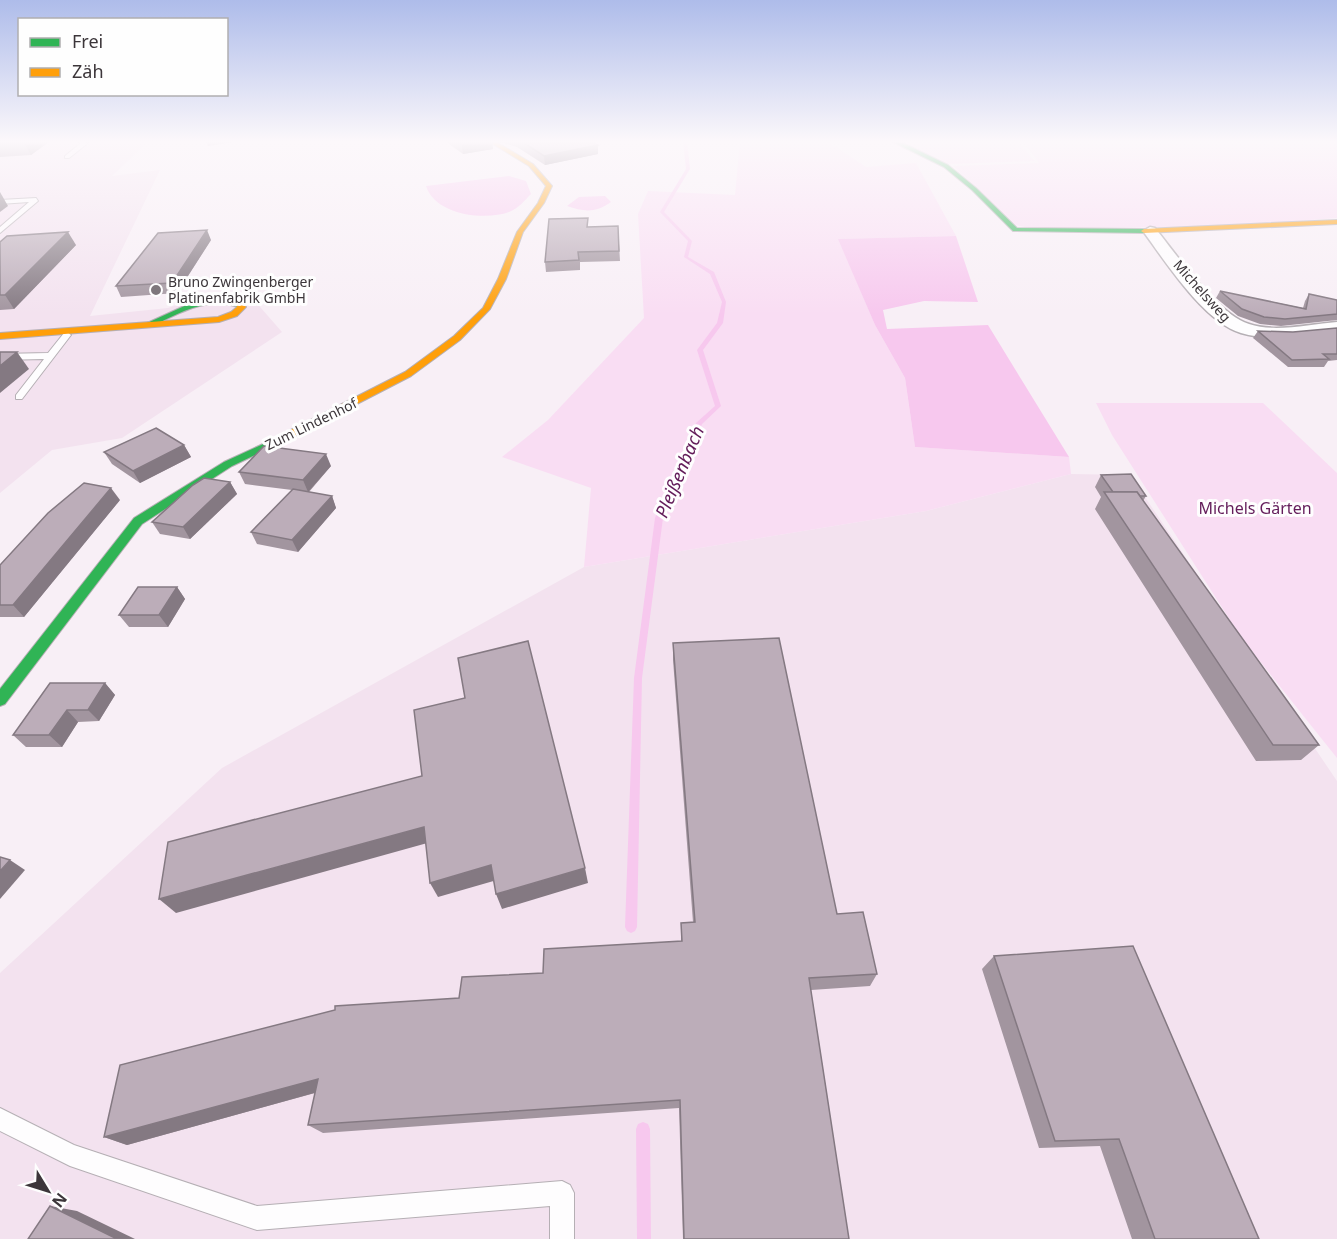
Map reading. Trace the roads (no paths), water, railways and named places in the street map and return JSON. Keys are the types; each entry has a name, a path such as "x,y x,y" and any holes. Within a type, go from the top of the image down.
{"street":[{"name":"Zum Lindenhof","path":"0,700 138,521 228,464 343,409 408,374 457,338 486,309 502,279 520,232 543,199"},
{"path":"984,199 1015,230 1150,231 1337,222"},
{"name":"Michelsweg","path":"1150,231 1214,308 1236,327 1263,331 1337,327"},
{"path":"0,336 69,333 219,319 234,314 242,307 237,302 222,300 206,302 149,324"}],"lane":[{"path":"0,202 36,200 0,231"},
{"path":"19,397 69,333"},
{"path":"0,357 51,356"},
{"path":"0,1119 70,1155 257,1218 562,1193 562,1239"}],"waterway":[{"name":"Pleißenbach","path":"631,927 638,678 659,518 699,423 718,406 700,350 720,323 724,302 712,273 686,257 690,241 662,212 670,199"},
{"name":"Pleißenbach","path":"643,1129 644,1239"}],"place":[{"name":"Bruno Zwingenberger Platinenfabrik GmbH","path":"156,290"}],"park label":[{"name":"Michels Gärten","path":"1255,508"}]}
